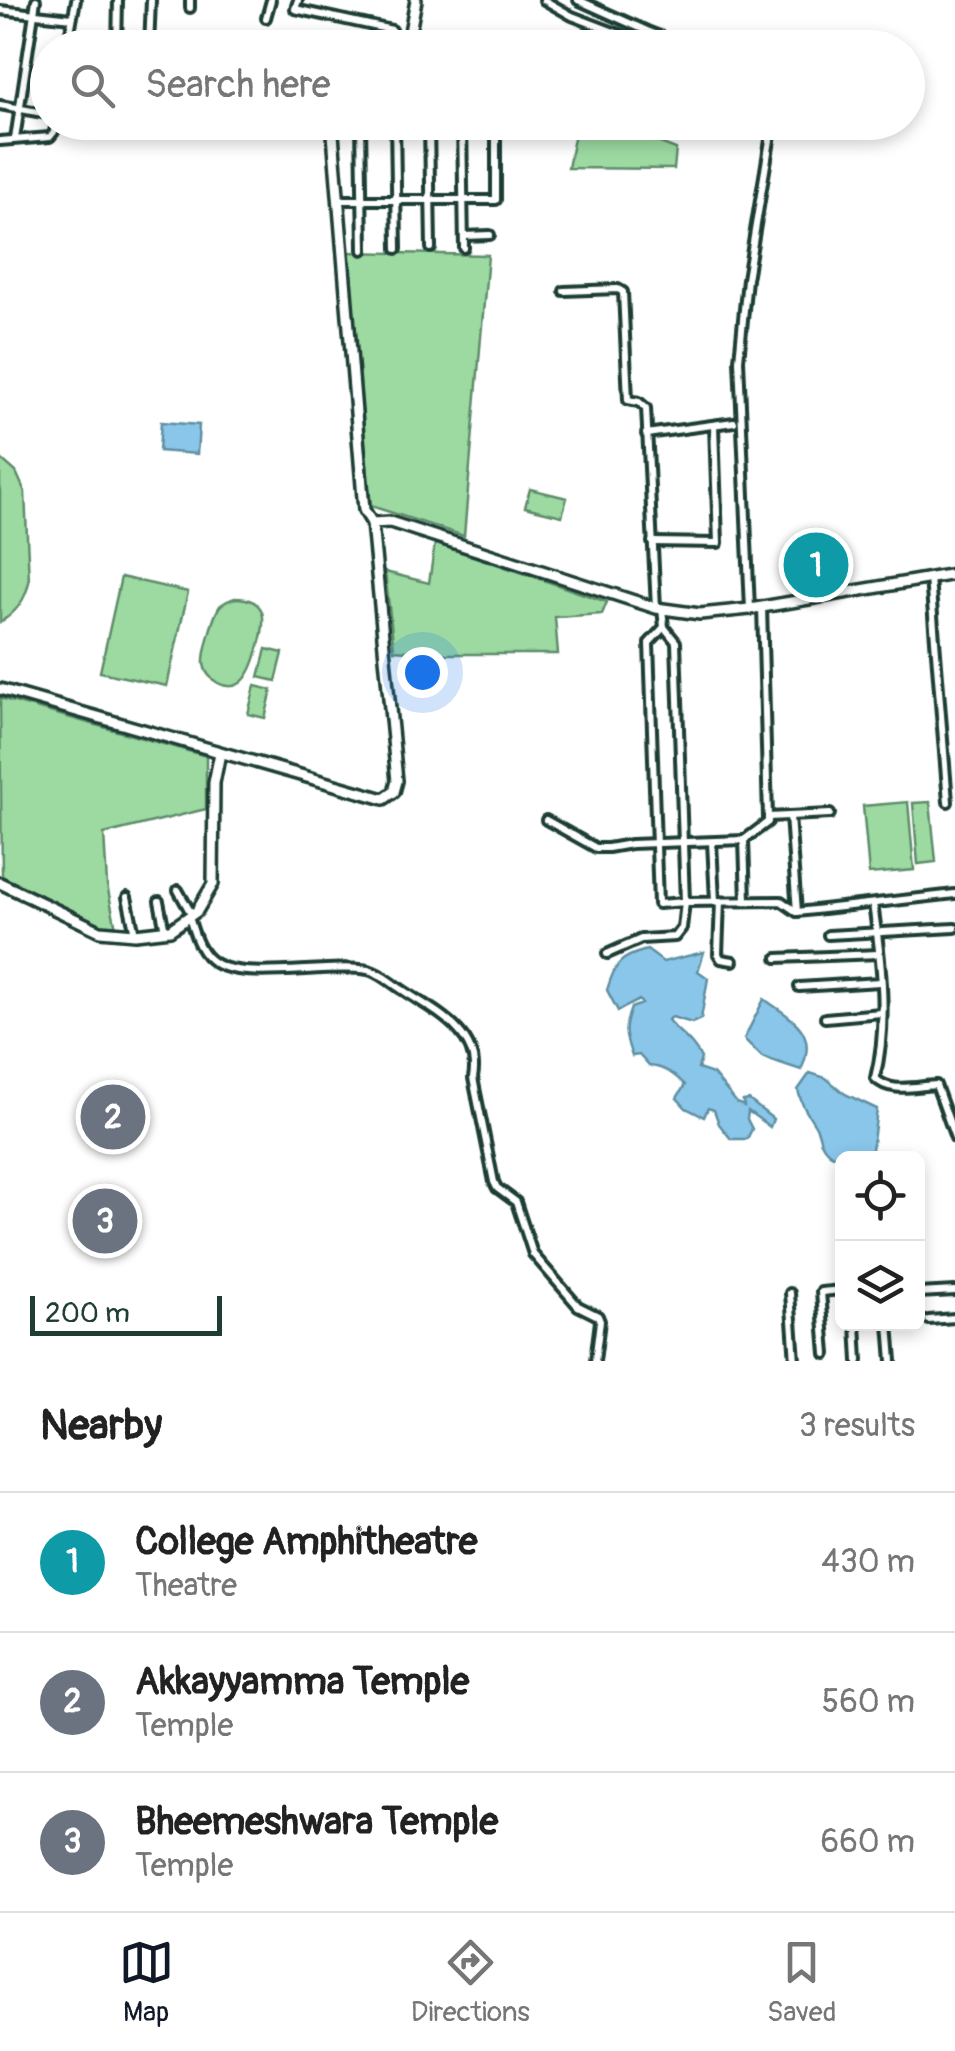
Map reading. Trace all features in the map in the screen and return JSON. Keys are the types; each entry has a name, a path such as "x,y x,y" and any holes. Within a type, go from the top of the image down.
{"main road":[{"path":"410,30 416,0"},
{"path":"0,689 384,799 394,792 397,781 372,523 364,510 333,140"},
{"path":"372,523 390,522 659,609 700,614 955,574"},
{"path":"0,883 100,931 136,934 170,930 197,912 214,884 214,783 220,753"}],"street":[{"path":"32,30 36,0"},
{"path":"70,30 76,0"},
{"path":"117,30 118,0"},
{"path":"149,30 150,0"},
{"path":"266,18 271,0"},
{"path":"298,0 295,9 392,30"},
{"path":"544,0 609,30"},
{"path":"572,16 579,1 645,30"},
{"path":"0,10 72,18"},
{"path":"15,139 30,41"},
{"path":"0,105 30,110"},
{"path":"0,141 30,138"},
{"path":"361,140 364,250"},
{"path":"395,140 398,249"},
{"path":"429,140 431,248"},
{"path":"462,140 464,248"},
{"path":"338,200 496,200 496,140"},
{"path":"750,609 739,360 747,279 770,140"},
{"path":"464,236 490,236"},
{"path":"564,291 623,290 628,400 646,408 659,609 664,626 676,642 682,928 675,937 642,939 607,954"},
{"path":"646,434 734,422"},
{"path":"652,542 718,544 714,425"},
{"path":"930,578 948,802"},
{"path":"546,820 596,848 744,840 768,822 762,607"},
{"path":"664,626 649,643 658,904 781,901 798,912 955,894"},
{"path":"768,817 830,814"},
{"path":"790,816 798,912"},
{"path":"744,840 746,901"},
{"path":"712,842 718,954 733,961"},
{"path":"178,890 191,916 197,942 214,963 258,972 372,970 445,1016 468,1043 475,1064 472,1078 494,1182 516,1202 532,1254 578,1306 598,1316 595,1361"},
{"path":"127,897 136,934"},
{"path":"159,902 165,931"},
{"path":"873,904 882,1050 875,1078 889,1088 936,1085 955,1138"},
{"path":"828,935 955,928"},
{"path":"777,958 879,954"},
{"path":"799,987 880,982"},
{"path":"825,1018 881,1012"},
{"path":"826,1354 821,1292 835,1291"},
{"path":"925,1293 955,1291"},
{"path":"790,1293 795,1361"},
{"path":"929,1320 955,1318"},
{"path":"856,1331 858,1361"},
{"path":"890,1331 892,1361"}],"green space":[{"path":"574,140 652,140 676,149 674,169 568,168"},
{"path":"346,252 488,255 464,536 371,506"},
{"path":"0,458 16,472 25,492 29,582 19,606 0,622"},
{"path":"530,489 567,498 562,516 525,507"},
{"path":"435,543 607,602 602,614 555,617 558,654 394,650 385,572 429,583"},
{"path":"121,577 188,592 167,686 100,672"},
{"path":"235,598 255,603 263,614 263,622 250,672 240,683 227,686 209,675 204,659 218,609"},
{"path":"266,649 283,653 276,681 259,677"},
{"path":"255,686 272,690 265,718 248,714"},
{"path":"0,698 206,756 206,809 104,834 107,885 116,928 100,924 2,876"},
{"path":"908,802 914,870 869,874 863,806"},
{"path":"930,802 936,862 918,864 913,803"}],"water":[{"path":"161,422 199,425 197,454 159,451"},
{"path":"647,950 663,962 704,952 698,971 708,978 701,1019 692,1023 672,1017 668,1020 701,1058 698,1069 713,1074 737,1103 744,1106 743,1101 749,1100 773,1119 770,1127 748,1111 752,1129 747,1139 731,1139 714,1110 708,1108 704,1117 677,1098 685,1085 677,1078 649,1066 639,1055 632,1056 626,1027 631,1008 642,1004 639,1000 618,1011 607,990 620,962"},
{"path":"764,999 793,1020 805,1036 806,1057 801,1070 762,1057 744,1039"},
{"path":"810,1073 826,1078 845,1094 877,1109 872,1151 830,1154 798,1090"}],"place":[{"name":"College Amphitheatre","path":"816,565"},
{"name":"Akkayyamma Temple","path":"113,1117"},
{"name":"Bheemeshwara Temple","path":"105,1221"}]}
